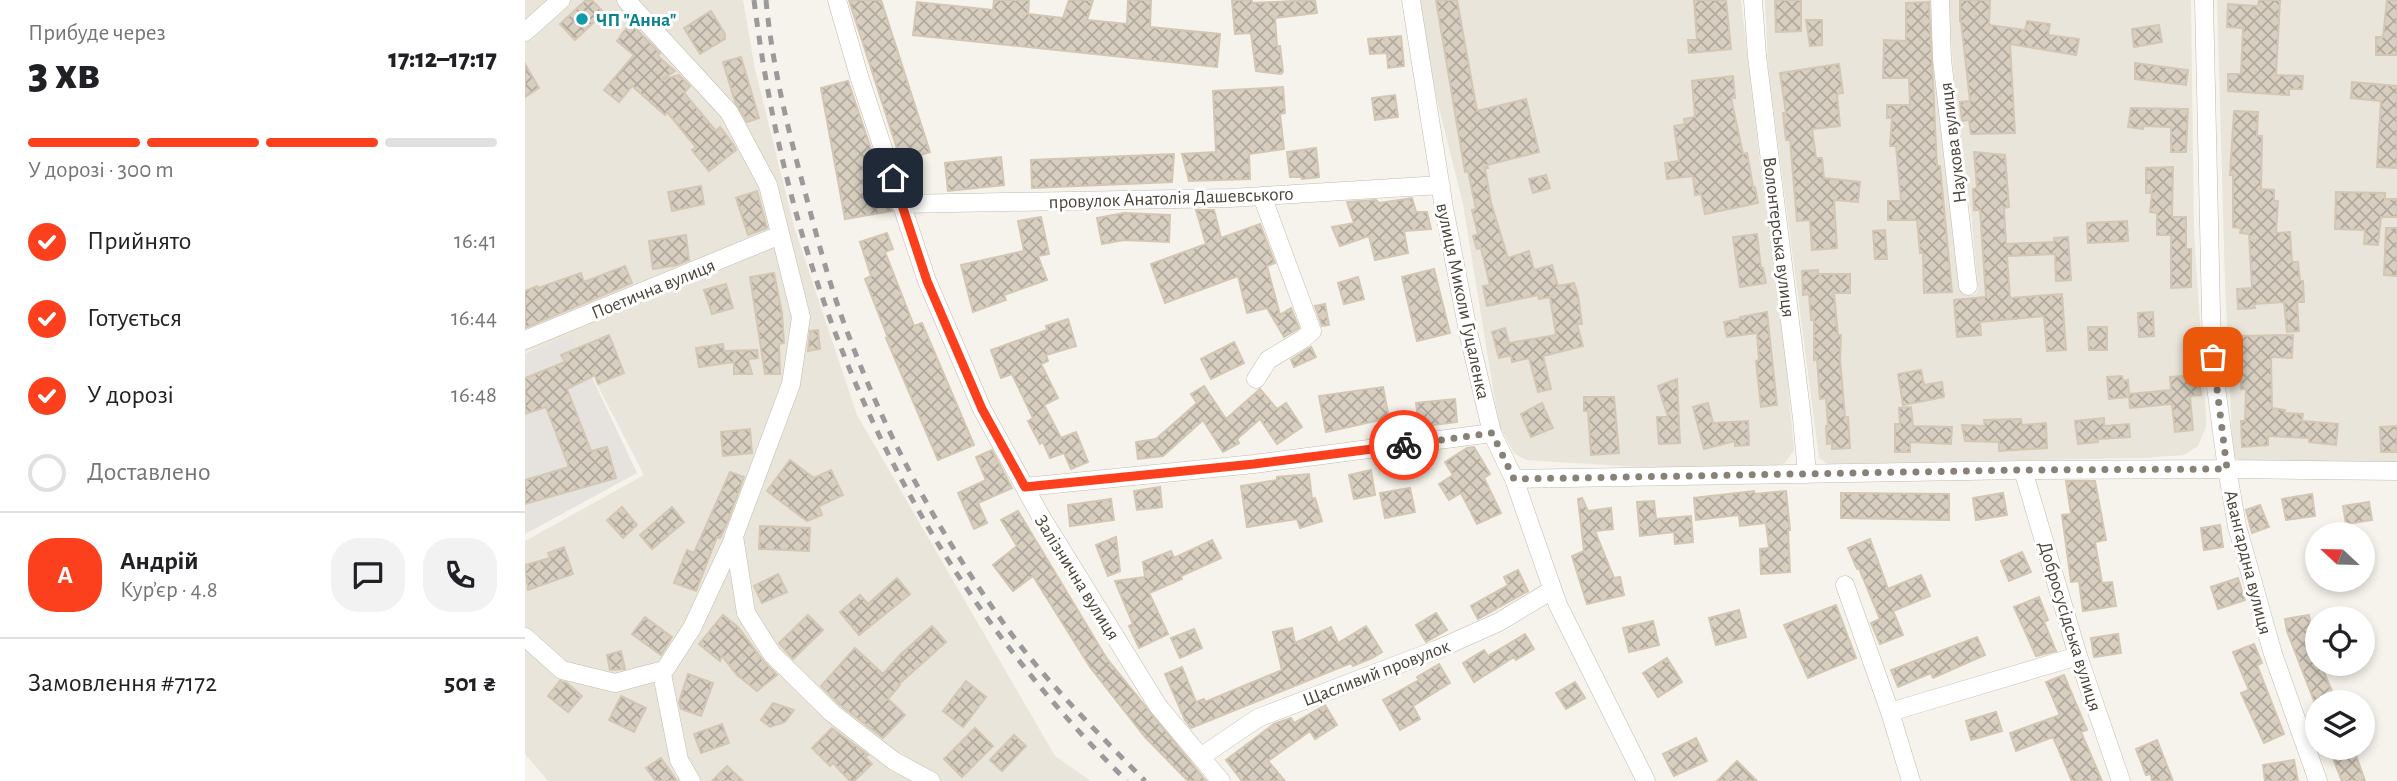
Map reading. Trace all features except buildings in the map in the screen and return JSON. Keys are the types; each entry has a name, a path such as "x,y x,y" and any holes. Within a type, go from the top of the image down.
{"street":[{"path":"525,32 561,0"},
{"path":"626,0 729,112 768,185 801,317 791,384 734,536 692,628 662,674 679,760 691,781"},
{"name":"Залізнична вулиця","path":"837,0 927,281 982,409 1025,487 1158,706 1221,781"},
{"name":"вулиця Миколи Гуцаленка","path":"1411,0 1469,336 1492,433 1514,479 1552,590 1646,781"},
{"name":"Волонтерська вулиця","path":"1753,0 1757,56 1803,418 1807,474"},
{"name":"Наукова вулиця","path":"1940,0 1942,59 1968,286"},
{"name":"Авангардна вулиця","path":"2204,0 2213,357 2227,469 2237,526 2273,654 2318,781"},
{"name":"провулок Анатолія Дашевського","path":"901,204 1262,196 1441,185"},
{"path":"1256,379 1268,360 1303,339 1311,331 1262,196"},
{"name":"Поетична вулиця","path":"525,340 780,235"},
{"path":"1025,487 1254,464 1492,433"},
{"path":"1514,479 2023,470 2397,471"},
{"name":"Добросусідська вулиця","path":"2023,470 2078,656 2121,781"},
{"path":"734,536 746,613 772,654 832,713 894,761 904,775 931,781"},
{"path":"1845,585 1890,712 1911,781"},
{"name":"Щасливий провулок","path":"1202,756 1258,718 1436,650 1499,622 1552,590"},
{"path":"525,637 562,670 615,683 664,670"},
{"path":"1890,712 2078,656"}],"shaded area":[{"path":"525,0 743,0 755,69 795,230 857,415 1055,756 1091,781 548,781 525,754 525,541 644,475 572,336 525,352"},
{"path":"1419,0 1741,0 1764,197 1781,306 1794,450 1785,463 1772,467 1656,468 1526,460 1514,453 1499,425 1463,204 1434,88"},
{"path":"1765,0 1932,0 1960,289 1965,294 1975,295 1978,291 1971,213 1957,118 1948,0 2191,0 2194,232 2206,415 2206,427 2198,446 2184,455 2143,458 1828,464 1819,458 1768,67"},
{"path":"2217,0 2397,0 2397,463 2245,462 2235,458 2225,283"},
{"path":"572,335 637,473 525,534 525,353"}],"railway":[{"path":"754,0 772,110 798,218 831,322 873,423 924,520 983,612 1050,699 1127,781"},
{"path":"766,0 781,97 825,266 864,375 897,447 954,549 1013,637 1067,700 1145,781"}],"way so far":[{"path":"1404,445 1492,433 1514,479 2227,469 2213,357"}],"place":[{"name":"ЧП \"Анна\"","path":"582,19"}],"route":[{"path":"893,178 927,281 982,409 1025,487 1254,464 1404,445"}]}
